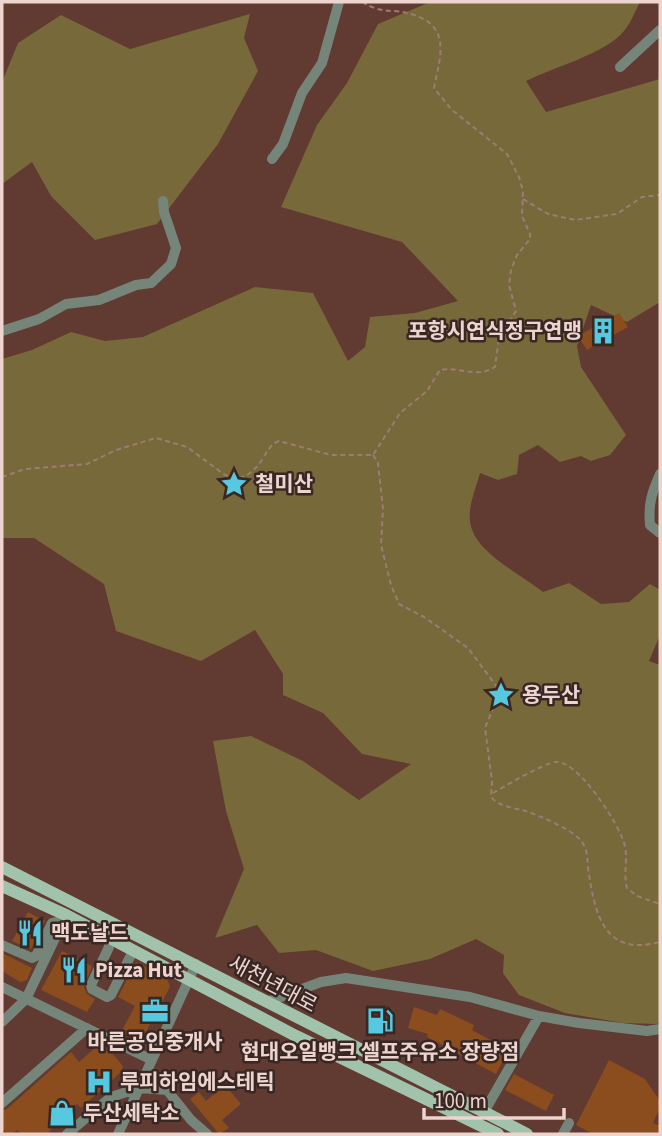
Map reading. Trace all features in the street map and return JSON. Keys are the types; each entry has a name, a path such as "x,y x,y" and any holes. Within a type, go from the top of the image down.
{"main road":[{"name":"새천년대로","path":"2,867 527,1134"},
{"name":"새천년대로","path":"2,887 498,1134"}],"street":[{"path":"272,159 283,144 302,93 322,63 340,2"},
{"path":"621,67 660,30"},
{"path":"2,331 39,319 66,304 99,300 136,285 152,283 171,264 176,248 163,201"},
{"path":"660,474 650,495 648,507 650,524 660,533"},
{"path":"4,946 32,958 36,956 52,923 64,918"},
{"path":"2,1022 26,999 64,918"},
{"path":"108,938 108,947 91,985 92,989 107,997 111,995 133,951"},
{"path":"118,1134 196,964"},
{"path":"267,1002 321,982 346,978 470,997 539,1016 579,1023 638,1030 660,1029"},
{"path":"2,987 152,1060"},
{"path":"484,1112 539,1016"},
{"path":"2,1103 87,1028"},
{"path":"67,1134 111,1097 139,1088 167,1090 191,1120 207,1134"},
{"path":"563,1134 569,1123"}],"path":[{"path":"362,2 384,12 410,13 430,22 438,30 441,40 434,88 452,110 507,154 519,177 522,216 530,233 530,239 517,255 511,270 509,285 516,311 499,338 495,367 479,372 446,368 440,370 427,391 400,413 373,455"},
{"path":"522,198 548,214 575,220 617,214 642,197 660,195"},
{"path":"2,477 25,470 87,464 116,450 156,438 187,447 225,475 236,479 254,470 274,442 331,455 373,455"},
{"path":"373,455 378,463 383,509 381,545 390,585 399,604 424,617 468,648 500,691 485,728 494,801 537,816 576,835 583,843 588,856 587,866 597,908 606,930 613,938 624,944 642,946 660,942"},
{"path":"492,793 551,763 561,762 566,765 587,782 617,824 627,855 627,888 637,896 660,904"}],"shaded area":[{"path":"430,2 640,2 626,28 605,47 526,81 546,112 660,79 660,302 627,322 591,305 577,346 581,367 626,435 610,455 591,461 581,456 560,462 538,445 519,455 517,474 498,480 480,473 470,515 473,532 480,543 499,561 543,592 569,583 601,604 629,602 650,584 660,590 660,635 649,661 660,665 660,1022 657,1024 623,1023 565,1013 519,995 503,973 504,955 476,939 430,959 373,971 316,950 279,953 257,925 215,938 244,869 226,811 213,741 251,736 303,761 359,800 411,764 362,754 323,713 283,695 283,674 255,630 201,661 116,631 104,584 34,538 2,538 2,359 32,350 71,332 105,341 143,337 255,287 313,293 348,361 365,347 370,317 415,313 458,301 402,242 281,207 317,125 347,83 378,24"},
{"path":"250,14 244,38 258,71 218,144 157,224 95,240 51,196 32,162 2,184 2,82 18,43 61,15 130,49"}],"building":[{"name":"포항시연식정구연맹","path":"619,313 628,327 587,350 578,336"},
{"name":"맥도날드","path":"28,912 45,921 31,949 12,941"},
{"path":"62,951 92,966 84,987 87,994 95,999 87,1012 41,990"},
{"path":"4,954 32,968 27,980 20,982 2,971"},
{"path":"136,962 167,978 170,987 140,1043 121,1032 135,1006 118,997"},
{"path":"414,1007 437,1015 440,1009 474,1025 472,1030 509,1050 496,1074 427,1037 428,1034 408,1028"},
{"path":"96,1047 112,1053 123,1066 121,1072 81,1108 77,1104 50,1128 47,1134 21,1134 17,1130 7,1134 2,1128 2,1110 7,1109 71,1052 79,1062"},
{"path":"609,1060 645,1079 660,1101 660,1108 653,1123 660,1126 660,1134 593,1134 576,1125"},
{"path":"514,1074 554,1095 546,1111 505,1090"},
{"path":"225,1085 241,1104 222,1120 229,1128 219,1134 190,1099 199,1092 206,1101"}],"place":[{"name":"포항시연식정구연맹","path":"603,331"},
{"name":"철미산","path":"234,484"},
{"name":"용두산","path":"501,695"},
{"name":"맥도날드","path":"30,933"},
{"name":"Pizza Hut","path":"74,970"},
{"name":"바른공인중개사","path":"155,1011"},
{"name":"현대오일뱅크 셀프주유소 장량점","path":"380,1021"},
{"name":"루피하임에스테틱","path":"99,1082"},
{"name":"두산세탁소","path":"62,1113"}]}
